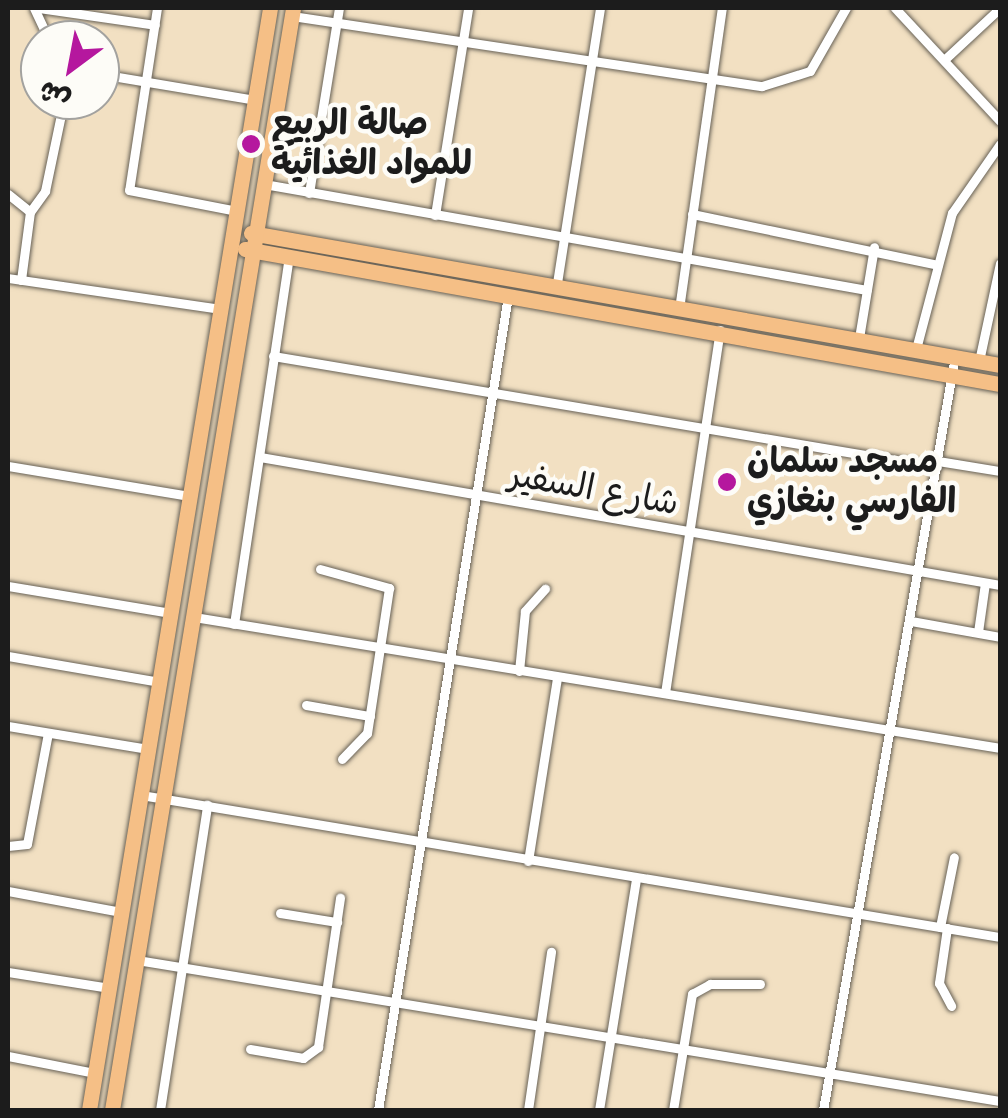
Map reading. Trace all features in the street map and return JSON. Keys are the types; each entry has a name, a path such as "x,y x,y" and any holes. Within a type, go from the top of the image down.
{"main road":[{"path":"89,1110 270,8"},
{"path":"112,1110 292,12"},
{"path":"260,211 286,249"},
{"path":"234,230 256,242 426,281 1000,384"},
{"path":"232,247 256,242"},
{"path":"286,249 428,262 1000,365"},
{"path":"249,286 286,249"},
{"path":"426,281 428,262"},
{"path":"812,350 815,330"}],"street":[{"path":"37,8 155,24"},
{"path":"157,8 129,190 237,211"},
{"path":"309,193 339,8"},
{"path":"435,215 468,8"},
{"path":"557,284 600,8"},
{"path":"679,308 722,8"},
{"path":"292,12 336,24 711,79 793,83 846,8"},
{"path":"895,8 1000,122"},
{"path":"944,60 1000,8"},
{"path":"120,77 255,100"},
{"path":"22,280 30,212 45,192 60,120"},
{"path":"916,349 954,208 1000,144"},
{"path":"264,184 867,290"},
{"path":"8,194 30,212"},
{"path":"692,214 874,247 938,265"},
{"path":"859,338 874,247"},
{"path":"234,624 286,249"},
{"path":"980,361 1000,262"},
{"path":"8,278 220,309"},
{"path":"378,1110 508,296"},
{"path":"665,693 722,316"},
{"path":"273,356 938,464 1000,470"},
{"path":"824,1110 955,356"},
{"name":"شارع السفير","path":"260,457 687,534 1000,585"},
{"path":"8,466 190,496"},
{"path":"320,568 388,582 370,716 342,759"},
{"path":"978,632 985,582"},
{"path":"8,586 171,613"},
{"path":"520,671 525,611 544,589"},
{"path":"194,617 1000,748"},
{"path":"912,621 1000,637"},
{"path":"8,656 160,682"},
{"path":"528,861 558,677"},
{"path":"306,705 370,716"},
{"path":"8,726 148,749"},
{"path":"8,846 27,844 48,733"},
{"path":"141,796 1000,938"},
{"path":"160,1110 207,805"},
{"path":"951,1006 940,983 954,857"},
{"path":"599,1110 636,880"},
{"path":"8,892 122,912"},
{"path":"250,1049 309,1057 329,995 340,898"},
{"path":"280,912 337,922"},
{"path":"528,1110 544,1028 551,952"},
{"path":"137,960 682,1053 1000,1101"},
{"path":"8,972 110,988"},
{"path":"673,1110 698,988 760,984"},
{"path":"8,1056 96,1073"}],"place":[{"name":"صالة الربيع للمواد الغذائية","path":"251,144"},
{"name":"مسجد سلمان الفارسي بنغازي","path":"727,482"}]}
